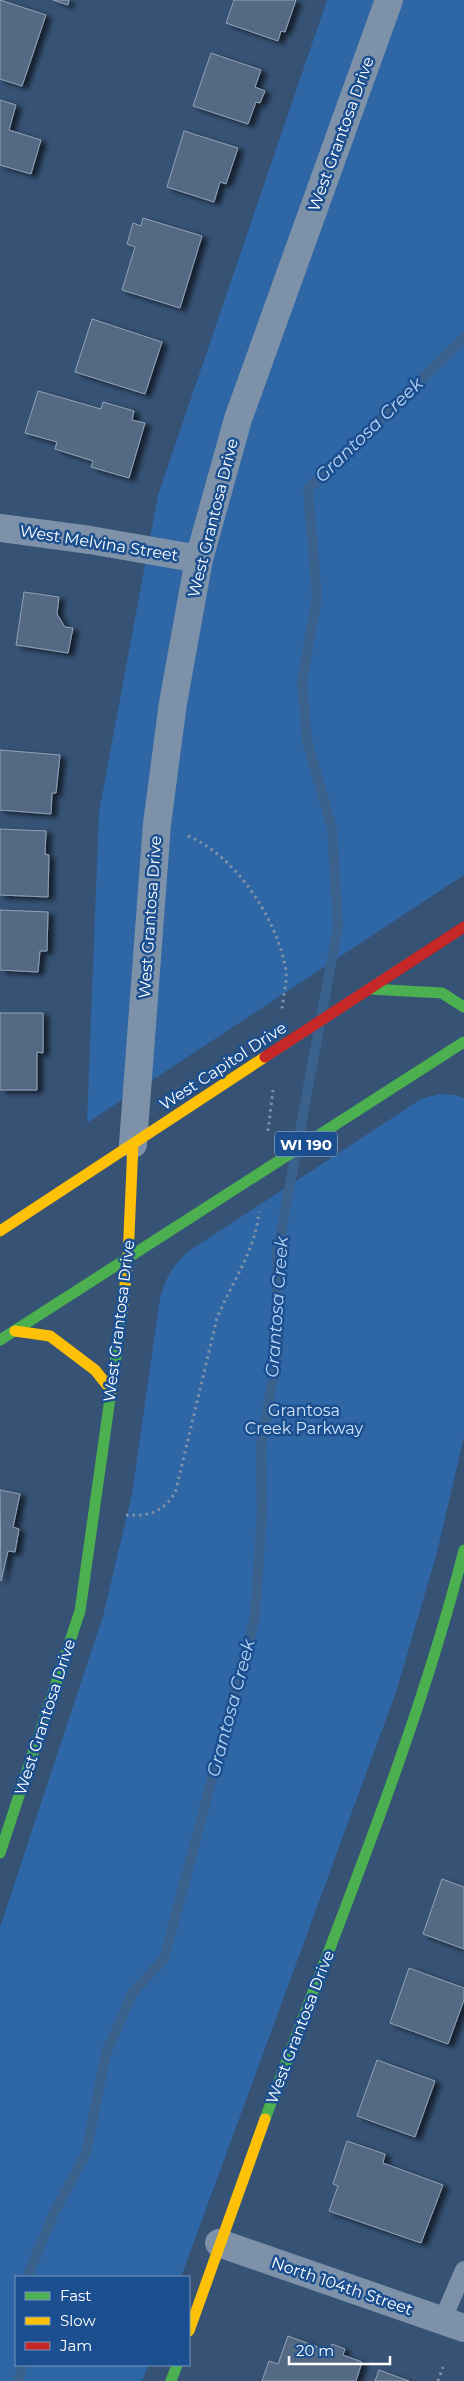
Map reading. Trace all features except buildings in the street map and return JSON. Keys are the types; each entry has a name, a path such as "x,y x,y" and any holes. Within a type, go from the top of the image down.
{"street":[{"name":"West Grantosa Drive","path":"0,1853 80,1612 128,1258 133,1144 157,824 173,703 199,559 238,419 389,0"},
{"name":"West Melvina Street","path":"0,528 90,540 199,559"},
{"name":"West Capitol Drive","path":"0,1231 464,927"},
{"path":"370,989 442,993 464,1007"},
{"name":"WI 190","path":"0,1340 464,1042"},
{"path":"15,1331 50,1336 95,1370 111,1390"},
{"name":"West Grantosa Drive","path":"190,2328 219,2244 397,1773 450,1607 464,1550"},
{"name":"North 104th Street","path":"219,2244 453,2324"},
{"path":"171,2381 177,2366"}],"lane":[{"path":"453,2324 464,2270"}],"path":[{"path":"438,2381 443,2367"}],"green space":[{"path":"327,0 464,0 464,875 87,1123 99,812 158,495"},
{"name":"Grantosa Creek Parkway","path":"439,1094 455,1095 464,1098 464,1437 436,1556 396,1692 181,2276 15,2276 15,2366 148,2366 142,2381 0,2381 0,1927 103,1616 132,1494 162,1290 174,1266 189,1251 421,1099"}],"waterway":[{"name":"Grantosa Creek","path":"27,2276 54,2213 86,2153 106,2053 133,1992 164,1959 255,1617 262,1513 261,1447 278,1349 277,1254 338,927 332,828 307,741 302,681 317,597 308,489 464,338"},
{"name":"Grantosa Creek","path":"18,2381 23,2366"}],"traffic: fast":[{"path":"370,989 442,993 464,1007"},
{"path":"0,1340 464,1042"},
{"path":"0,1853 80,1611 122,1313"},
{"path":"265,2119 398,1766 422,1695 464,1550"},
{"path":"171,2381 177,2366"}],"traffic: slow":[{"path":"0,1231 265,1057"},
{"path":"122,1313 128,1258 133,1144"},
{"path":"15,1331 50,1336 95,1370 111,1390"},
{"path":"190,2328 265,2119"}],"traffic: jam":[{"path":"265,1057 464,927"}]}
